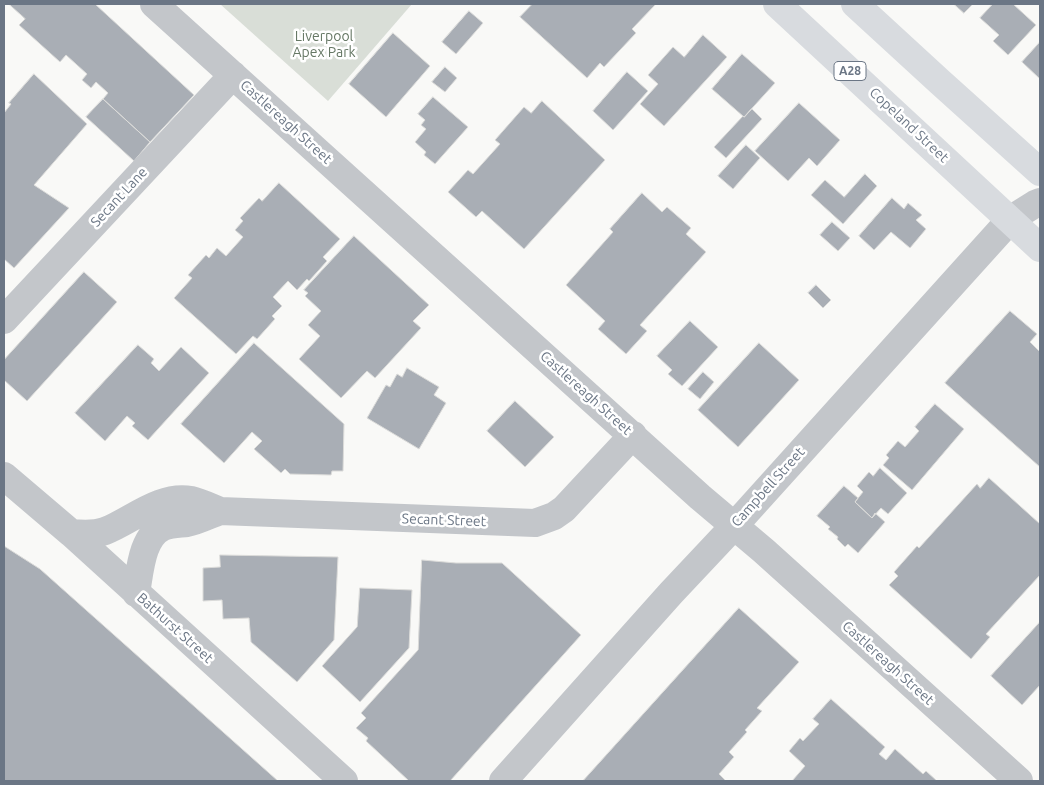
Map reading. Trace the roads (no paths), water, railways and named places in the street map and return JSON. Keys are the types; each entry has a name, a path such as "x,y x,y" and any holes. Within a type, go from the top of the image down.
{"highway":[{"name":"Copeland Street","path":"777,4 1011,219 1040,248"},
{"path":"855,4 1040,172"}],"street":[{"name":"Castlereagh Street","path":"154,4 1019,781"},
{"name":"Secant Lane","path":"4,320 234,74"},
{"name":"Campbell Street","path":"504,781 671,592 734,526 1011,219 1040,202"},
{"name":"Secant Street","path":"70,533 92,534 103,532 153,506 174,500 190,500 220,511 535,523 554,516 564,509 633,435"},
{"name":"Bathurst Street","path":"4,476 70,533 344,781"},
{"name":"Secant Street","path":"136,593 144,554 148,542 154,534 162,527 188,522 220,511"}],"park label":[{"name":"Liverpool Apex Park","path":"324,44"}]}
